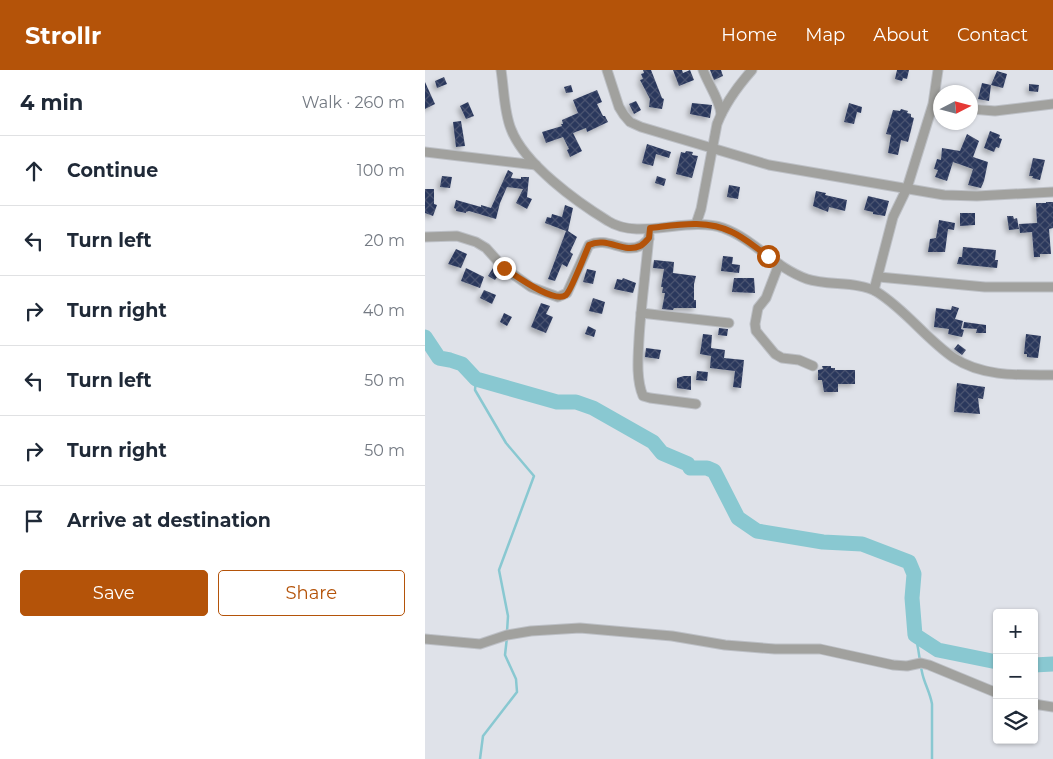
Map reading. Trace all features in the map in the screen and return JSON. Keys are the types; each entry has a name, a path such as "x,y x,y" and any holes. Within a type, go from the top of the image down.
{"street":[{"path":"501,70 510,128 517,143 536,165 577,199 614,225 638,229 696,224 714,225 733,232 794,274 819,282 874,290 894,304 955,358 986,370 1011,374 1053,375"},
{"path":"607,70 619,107 630,122 713,149 785,168 944,195 977,196 1053,192"},
{"path":"703,70 709,86 718,100 721,114"},
{"path":"696,224 701,209 717,124 732,94 753,70"},
{"path":"938,70 938,85"},
{"path":"978,109 995,110 1053,104"},
{"path":"874,290 893,217 907,188 933,114"},
{"path":"425,151 536,165"},
{"path":"650,228 637,367 643,396 696,404"},
{"path":"425,237 457,236 476,242 486,248 504,268 531,287 558,297 567,294 589,245 595,242 603,242 634,248 641,246 649,238"},
{"path":"779,264 766,298 758,308 755,324 756,331 775,354 782,358 799,360 813,366"},
{"path":"879,276 985,287 1053,287"},
{"path":"641,312 729,323"},
{"path":"425,639 480,644 507,635 531,631 580,628 672,636 725,645 775,649 820,649 893,665 907,666 921,663 993,691"},
{"path":"1038,705 1053,707"}],"building":[{"path":"643,70 651,70 664,99 662,109 649,107 650,99 640,80 643,79 641,74 644,73"},
{"path":"673,70 682,70 683,73 690,70 694,80 679,86"},
{"path":"710,70 721,70 723,76 714,80"},
{"path":"897,70 909,70 907,79 903,78 902,81 895,79"},
{"path":"997,71 1007,74 1003,88 991,85"},
{"path":"444,77 447,84 437,88 435,81"},
{"path":"425,82 435,104 425,109"},
{"path":"982,83 991,85 989,101 978,99"},
{"path":"1029,84 1039,85 1038,92 1029,91"},
{"path":"571,85 573,92 566,93 564,87"},
{"path":"597,90 602,102 597,104 608,122 587,132 586,128 573,133 582,151 570,157 567,150 569,149 563,137 546,143 542,132 562,126 562,120 578,113 573,100"},
{"path":"636,101 641,110 634,114 629,104"},
{"path":"468,102 474,116 466,119 460,106"},
{"path":"692,103 712,105 710,118 690,114"},
{"path":"849,103 862,107 861,113 857,112 854,124 844,122"},
{"path":"901,109 908,111 907,113 911,114 911,117 914,118 908,142 901,140 898,155 888,153 891,135 886,134 893,110 900,111"},
{"path":"461,121 465,146 456,147 453,122"},
{"path":"990,131 1000,135 999,138 1002,139 999,148 996,147 994,152 984,148"},
{"path":"967,134 979,141 973,157 988,162 981,188 968,185 973,169 953,162 947,181 935,177 938,170 934,169 937,159 941,160 942,148 960,151"},
{"path":"647,144 671,152 669,158 656,154 653,166 642,163"},
{"path":"686,151 693,152 692,155 698,156 692,178 676,174 681,152 685,153"},
{"path":"1033,158 1045,160 1040,180 1029,176"},
{"path":"508,170 513,173 511,178 521,179 521,177 529,177 527,197 532,199 527,209 516,203 523,189 507,187 496,219 469,211 466,213 456,211 454,208 456,200 491,208"},
{"path":"442,176 452,177 450,188 440,187"},
{"path":"657,176 666,179 664,186 655,183"},
{"path":"729,185 740,187 738,199 727,197"},
{"path":"425,189 434,189 434,204 437,205 433,216 425,213"},
{"path":"816,191 847,200 845,211 829,207 828,212 813,206"},
{"path":"868,196 889,201 885,216 864,210"},
{"path":"1053,202 1053,228 1049,229 1051,254 1040,254 1040,257 1034,257 1032,232 1020,233 1019,224 1037,223 1036,203"},
{"path":"565,205 573,208 568,231 577,237 570,252 573,254 567,267 562,264 555,281 548,279 566,231 545,223 547,217 551,218 552,214 562,217"},
{"path":"960,213 975,213 975,225 960,226"},
{"path":"1007,216 1013,216 1014,219 1017,218 1019,229 1009,230"},
{"path":"939,220 955,223 954,230 948,229 945,252 928,252 930,239 936,238"},
{"path":"963,247 996,250 995,260 998,260 997,268 957,264 959,257 962,257"},
{"path":"456,249 467,254 461,268 448,264"},
{"path":"723,256 733,257 732,264 740,265 739,273 721,271"},
{"path":"654,260 674,262 673,273 696,276 694,300 696,300 696,308 662,309 665,293 662,293 663,287 661,287 664,269 653,268"},
{"path":"466,268 484,277 480,288 461,281"},
{"path":"493,268 500,273 495,280 488,276"},
{"path":"587,269 596,271 593,284 583,282"},
{"path":"623,278 636,283 633,293 614,289 617,279 622,280"},
{"path":"734,278 754,278 755,293 732,292"},
{"path":"484,290 496,295 492,304 480,298"},
{"path":"593,298 605,302 602,314 589,311"},
{"path":"541,303 550,306 546,314 553,317 546,333 531,327"},
{"path":"952,306 959,308 955,319 963,321 961,329 964,330 962,337 948,334 949,329 934,327 936,308 951,310"},
{"path":"504,313 512,317 507,326 500,322"},
{"path":"964,322 986,325 986,333 976,333 977,329 963,328"},
{"path":"588,326 596,330 594,337 585,334"},
{"path":"719,328 728,329 727,336 718,335"},
{"path":"703,334 712,335 711,348 725,350 724,358 744,360 741,388 733,387 735,371 710,368 711,356 700,354"},
{"path":"1026,334 1041,336 1038,358 1027,357 1027,354 1024,354"},
{"path":"958,344 966,350 962,355 954,349"},
{"path":"646,348 661,350 659,359 645,357"},
{"path":"822,366 831,366 835,370 855,370 855,384 838,384 838,392 824,392 822,380 818,380 818,370 823,369"},
{"path":"697,371 708,372 707,381 696,380"},
{"path":"691,376 691,390 677,388 677,378"},
{"path":"957,383 985,387 983,399 978,398 980,414 954,412"}],"waterway":[{"path":"425,337 439,358 462,364 476,379 557,402 576,402 593,408 653,442 662,453 688,464 690,468 707,468 714,471 738,518 757,531 823,542 862,544 909,562 914,574 912,598 915,635 938,650 993,661"},
{"path":"476,379 475,390 506,443 534,476 499,570 508,616 507,632"},
{"path":"915,635 923,676 932,704 932,759"},
{"path":"480,759 483,736 517,692 516,679 505,655 507,637"},
{"path":"1038,665 1053,664"}],"route":[{"path":"504,268 531,287 543,290 555,297 561,297 567,294 571,287 589,245 595,242 603,242 634,248 641,246 649,238 650,228 696,224 714,225 733,232 768,256"}]}
